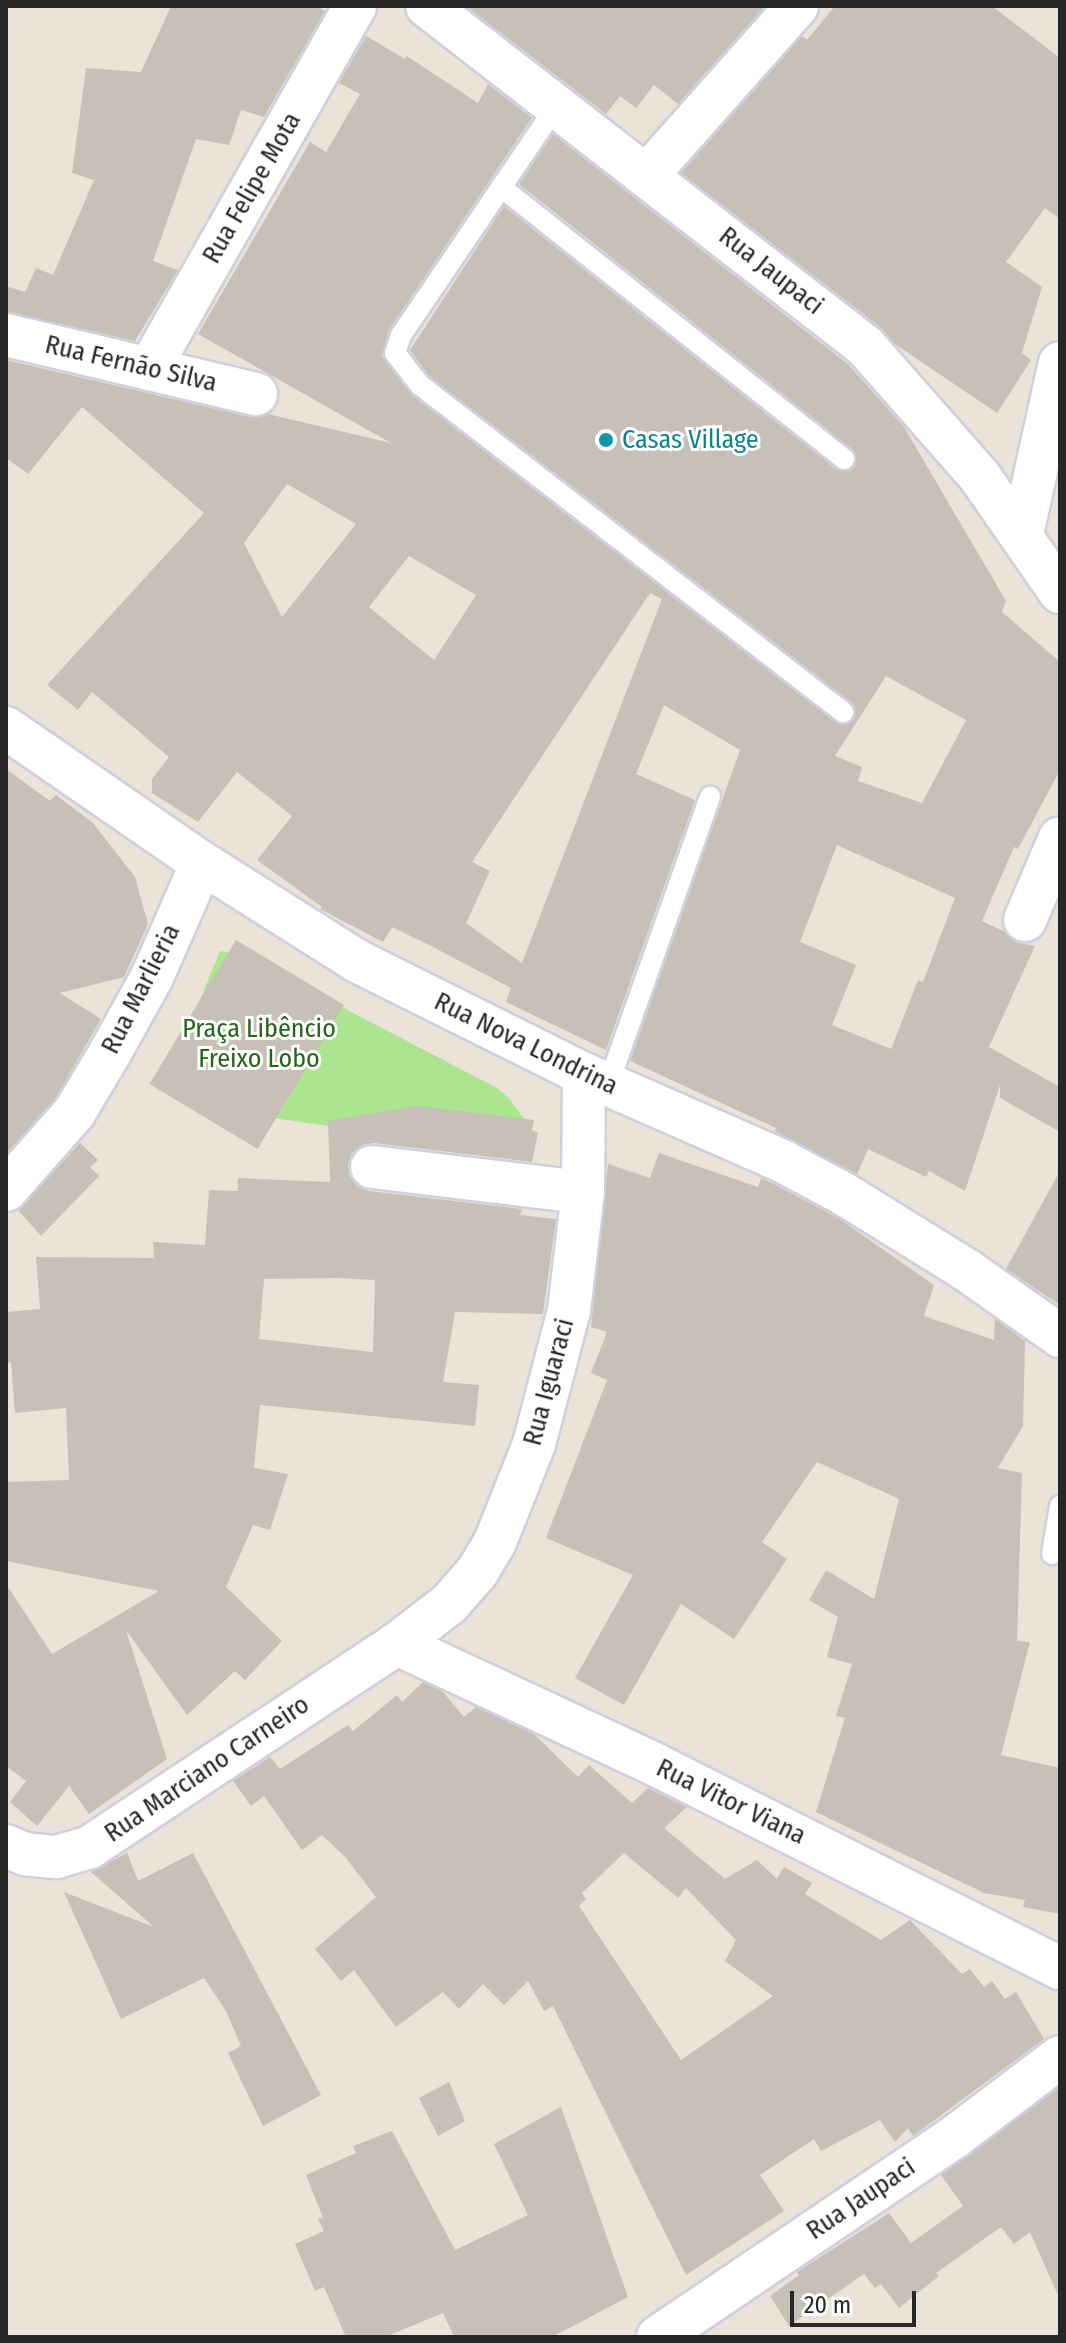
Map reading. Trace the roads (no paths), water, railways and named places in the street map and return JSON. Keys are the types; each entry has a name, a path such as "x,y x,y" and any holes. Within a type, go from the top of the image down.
{"street":[{"name":"Rua Felipe Mota","path":"149,369 355,6"},
{"name":"Rua Jaupaci","path":"427,6 648,174 792,276 865,346 980,477 1060,592"},
{"path":"648,174 797,6"},
{"name":"Rua Fernão Silva","path":"6,335 256,394"},
{"path":"1022,534 1058,382"},
{"name":"Rua Nova Londrina","path":"6,728 202,863 357,961 596,1079 784,1162 844,1194 968,1271 1060,1336"},
{"path":"1025,920 1060,838"},
{"name":"Rua Marlieria","path":"6,1190 74,1113 152,977 202,863"},
{"name":"Rua Iguaraci","path":"397,1644 449,1604 477,1572 514,1499 534,1444 569,1311 596,1079"},
{"path":"372,1167 583,1192"},
{"name":"Rua Marciano Carneiro","path":"6,1846 25,1854 56,1857 90,1847 397,1644"},
{"name":"Rua Vitor Viana","path":"397,1644 654,1764 1060,1968"},
{"name":"Rua Jaupaci","path":"658,2337 957,2135 1060,2057"}],"lane":[{"path":"557,105 401,335 395,353 420,385 843,712"},
{"path":"501,187 844,459"},
{"path":"596,1079 710,797"},
{"path":"1052,1554 1060,1506"}],"place":[{"name":"Casas Village","path":"606,440"}],"park label":[{"name":"Praça Libêncio Freixo Lobo","path":"259,1044"}]}
